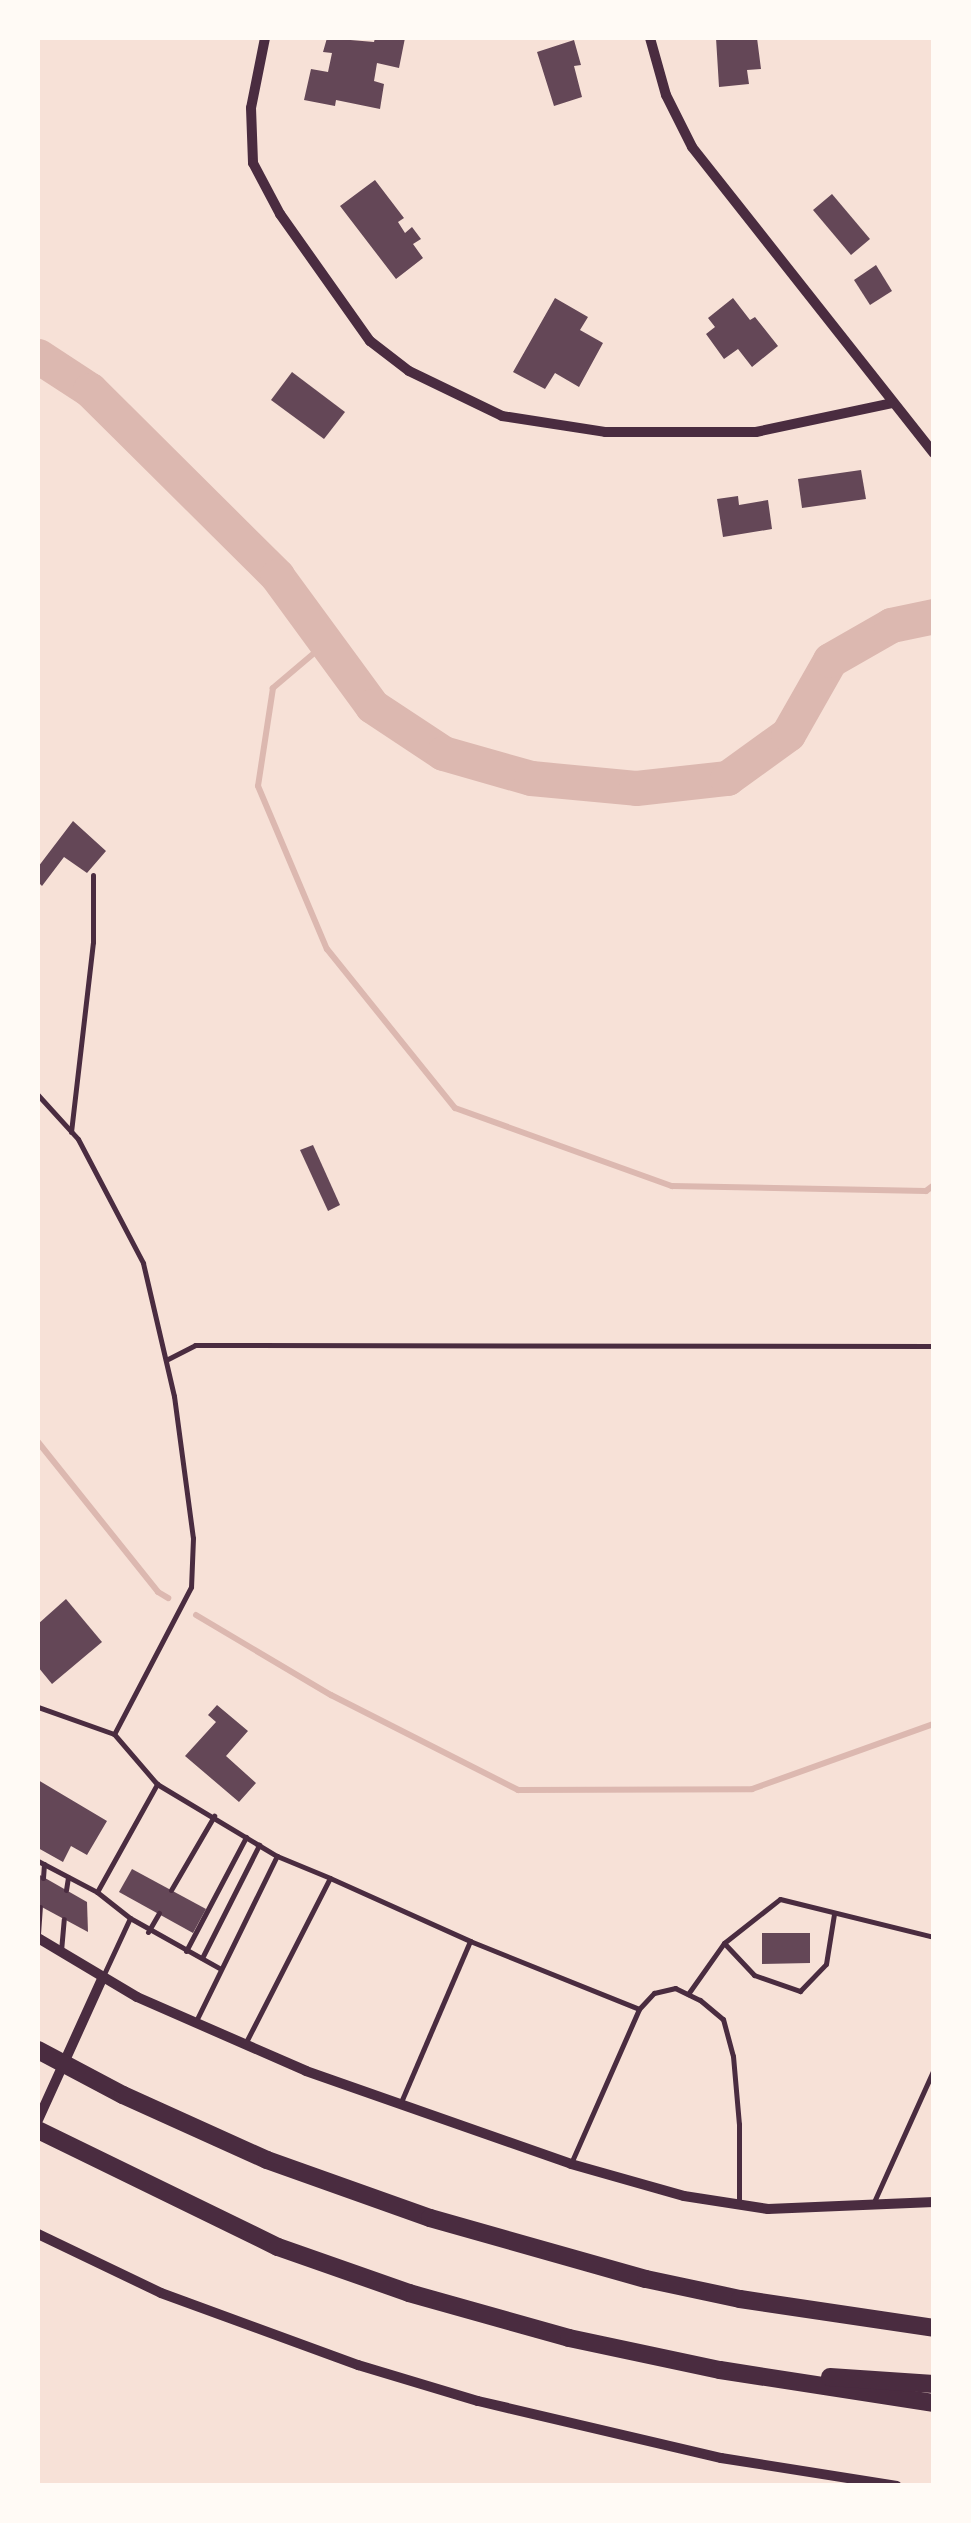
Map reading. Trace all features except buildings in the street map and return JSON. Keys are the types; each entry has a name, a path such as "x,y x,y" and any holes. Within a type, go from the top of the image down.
{"highway":[{"path":"38,2050 267,2160 430,2218 684,2287 824,2315 934,2328"},
{"path":"38,2130 278,2248 409,2293 568,2338 720,2370 934,2403"},
{"path":"720,2370 934,2384"}],"street":[{"path":"265,38 251,108 252,163 280,214 370,341 409,370 488,410 605,432 756,432 892,403"},
{"path":"650,38 666,95 692,147 934,454"},
{"path":"38,1936 103,1977 195,2023 400,2104 571,2164 684,2196 768,2209 934,2202"},
{"path":"38,2120 103,1977"},
{"path":"38,2234 161,2293 358,2365 478,2401 721,2458 898,2486"}],"lane":[{"path":"71,1132 93,942 93,875"},
{"path":"38,1096 71,1132 143,1263 166,1360 191,1519 190,1587 114,1734"},
{"path":"166,1360 195,1345 934,1346"},
{"path":"38,1708 114,1734 157,1784 277,1856 470,1941 639,2009"},
{"path":"97,1892 157,1784"},
{"path":"171,1890 214,1816"},
{"path":"186,1950 246,1837"},
{"path":"202,1958 259,1844"},
{"path":"195,2023 277,1856"},
{"path":"41,1863 97,1892 148,1932 222,1969"},
{"path":"41,1863 43,1878"},
{"path":"66,1890 68,1877"},
{"path":"245,2044 330,1878"},
{"path":"688,1994 724,1942 780,1899 934,1938"},
{"path":"38,1936 40,1906"},
{"path":"148,1932 158,1913"},
{"path":"724,1942 754,1975 800,1991 826,1964 834,1913"},
{"path":"103,1977 130,1918"},
{"path":"61,1952 64,1919"},
{"path":"400,2104 470,1941"},
{"path":"571,2164 639,2009 654,1993 676,1988 723,2019 732,2056 739,2205"},
{"path":"872,2207 934,2069"}],"waterway":[{"path":"38,356 90,390 277,576 372,706 443,753 531,778 636,788 727,778 788,734 830,660 891,625 934,616"},
{"path":"326,643 273,688 258,786 327,949 455,1108 672,1186 926,1191 934,1185"},
{"path":"38,1442 158,1592 168,1598"},
{"path":"196,1615 331,1695 518,1790 752,1789 934,1724"}]}
